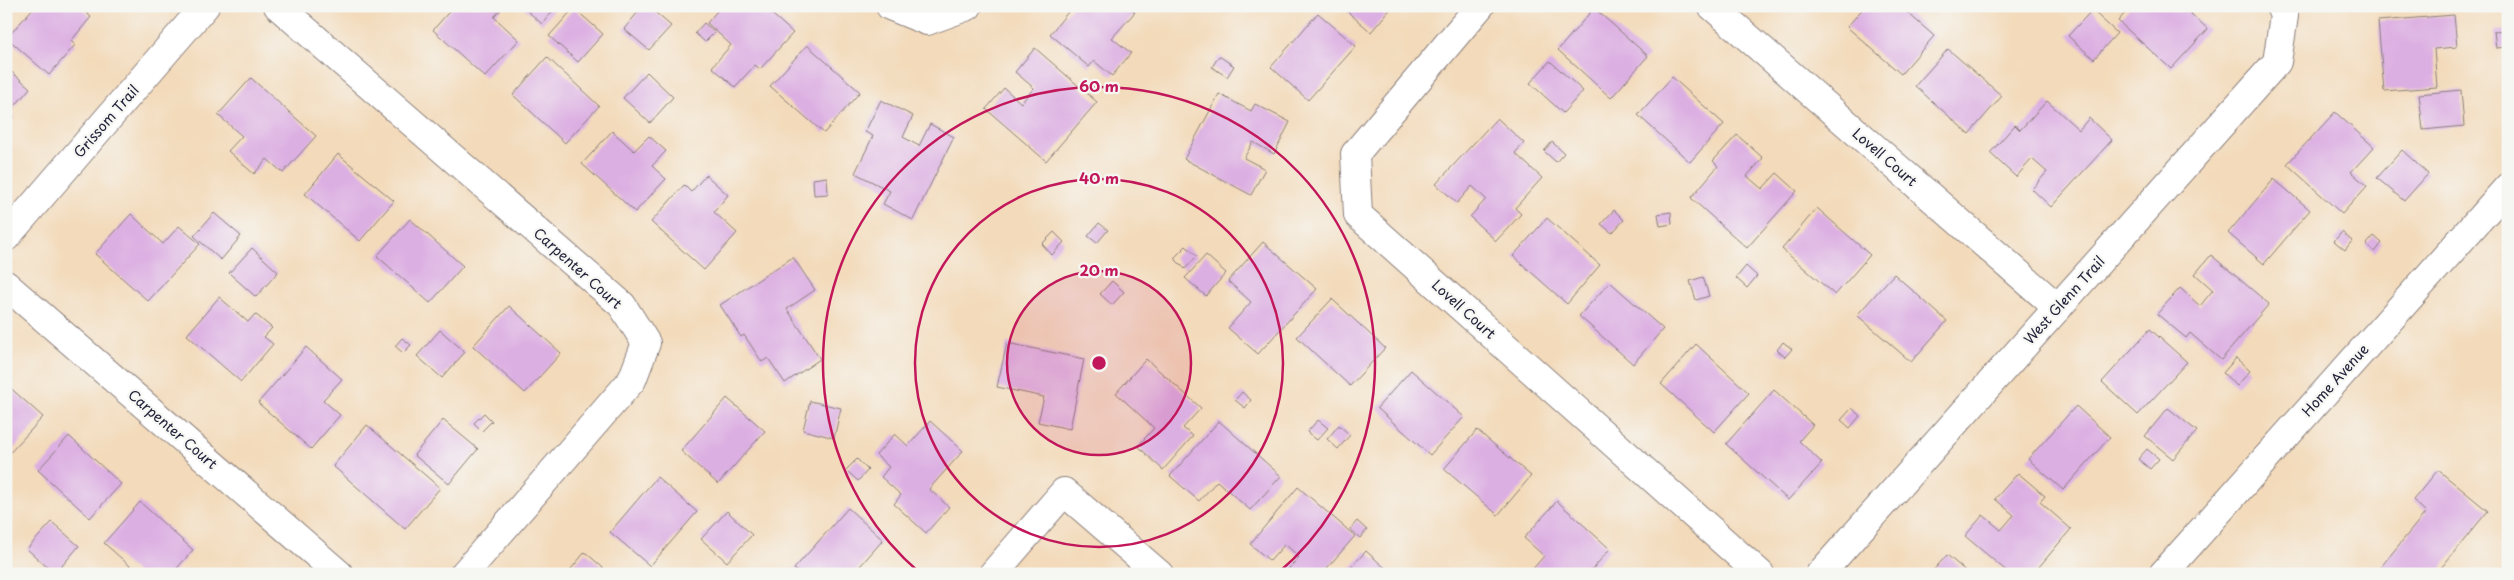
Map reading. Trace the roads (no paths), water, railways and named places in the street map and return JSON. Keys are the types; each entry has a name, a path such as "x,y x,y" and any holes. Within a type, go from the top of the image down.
{"street":[{"name":"Grissom Trail","path":"6,237 205,6"},
{"name":"Carpenter Court","path":"278,6 622,305 646,343 632,380 464,574"},
{"path":"890,6 928,22 968,6"},
{"name":"Lovell Court","path":"1480,6 1355,154 1358,215 1760,574"},
{"name":"Lovell Court","path":"1712,6 2058,308"},
{"name":"West Glenn Trail","path":"1820,574 2277,62 2282,11"},
{"name":"Home Avenue","path":"2163,574 2508,187"},
{"name":"Carpenter Court","path":"6,285 339,574"},
{"path":"993,574 1064,492 1159,574"}]}
